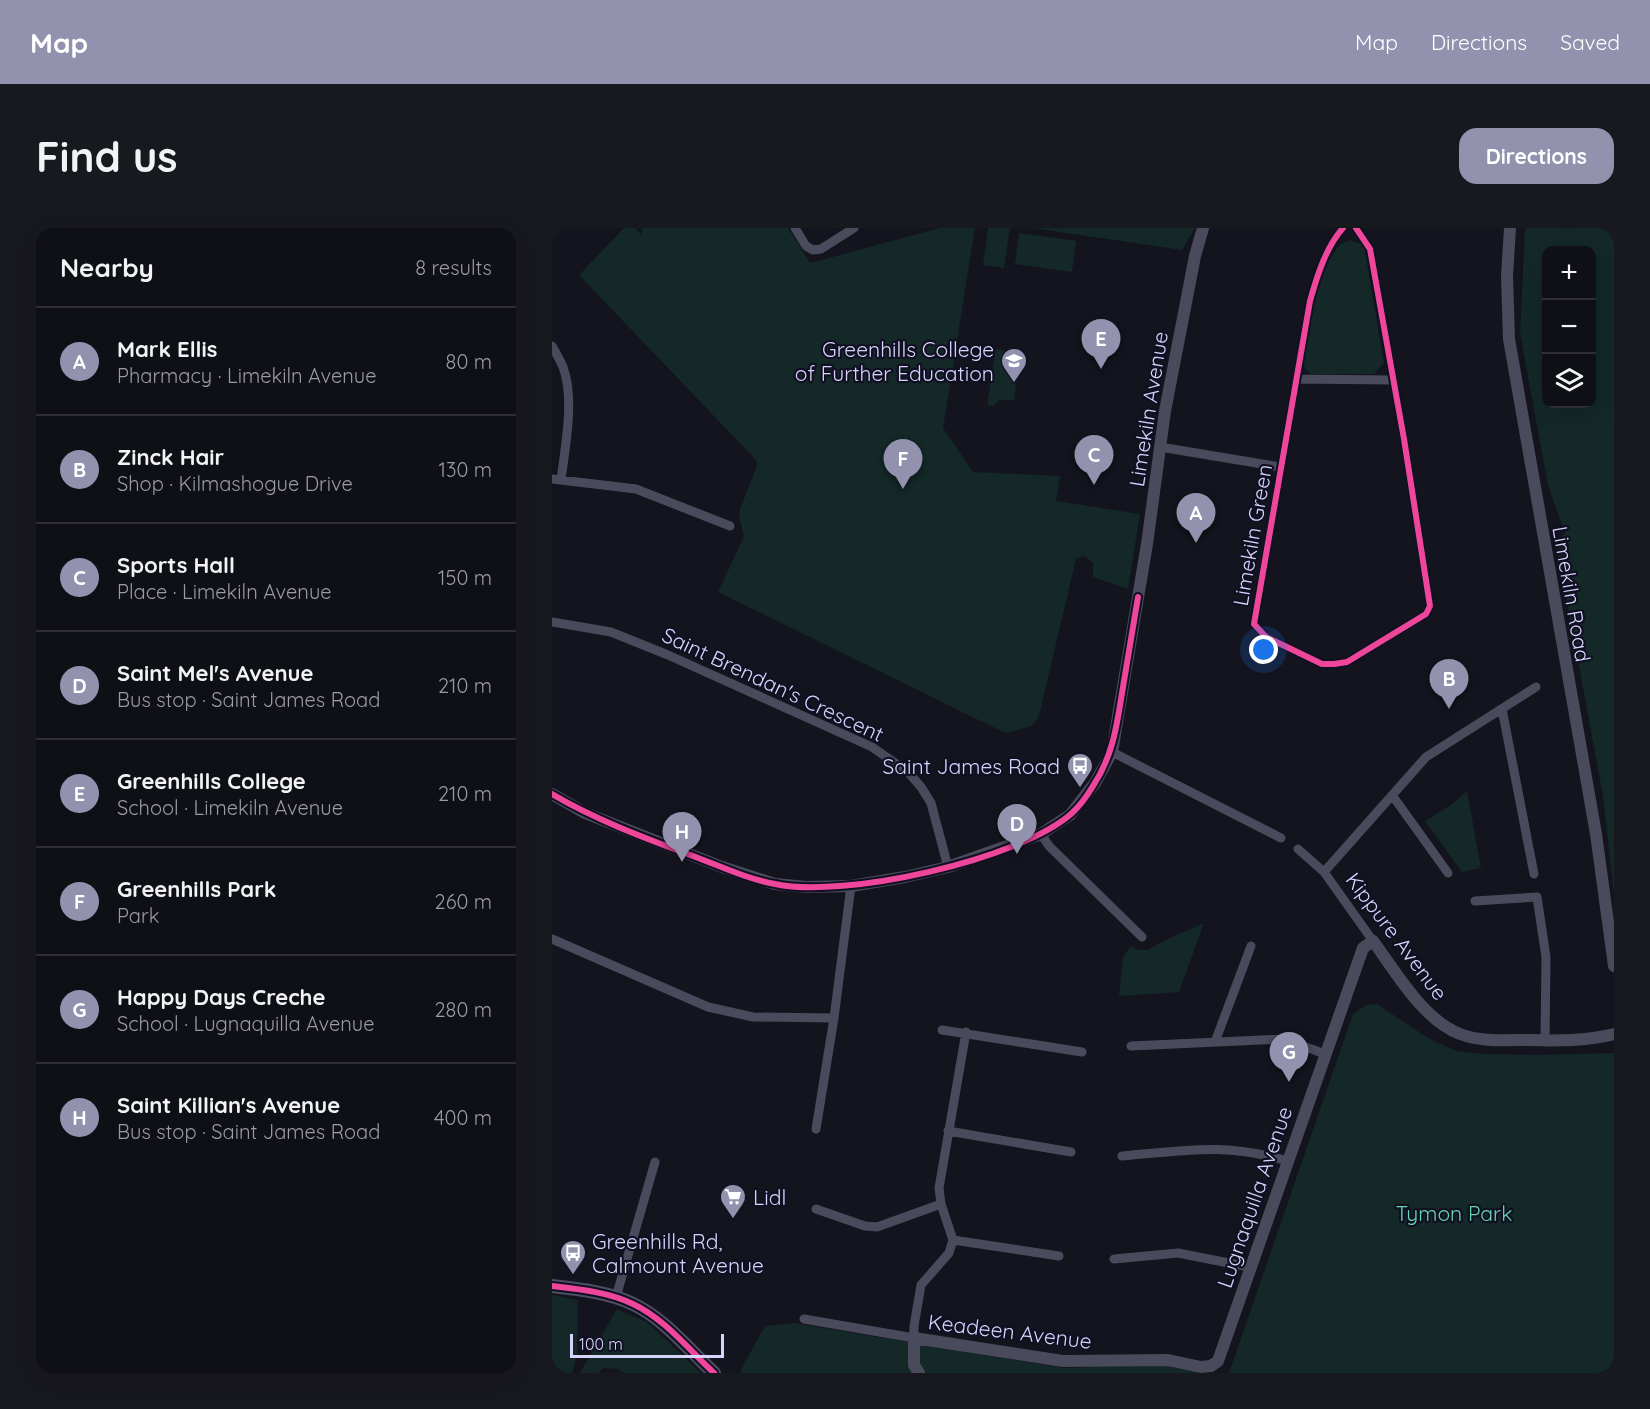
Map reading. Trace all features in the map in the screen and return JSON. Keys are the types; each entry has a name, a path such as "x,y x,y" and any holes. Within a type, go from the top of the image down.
{"main road":[{"path":"552,1286 616,1297 634,1304 653,1317 714,1373"}],"street":[{"path":"795,228 806,246 813,250 821,249 854,228"},
{"name":"Limekiln Avenue","path":"1112,752 1138,597 1165,411 1195,256 1203,228"},
{"name":"Limekiln Green","path":"1343,228 1331,246 1316,279 1310,300 1254,624 1266,637 1322,663 1347,662 1426,614 1430,606 1404,439 1370,249 1356,228"},
{"name":"Limekiln Road","path":"1510,228 1507,276 1509,339 1557,624 1596,834 1614,966"},
{"path":"552,346 563,367 567,382 568,421 556,480 636,489 730,526"},
{"path":"1297,380 1392,381"},
{"name":"Limekiln Green","path":"1160,447 1280,467"},
{"name":"Saint Brendan's Crescent","path":"552,622 611,632 668,655 872,747 908,772 921,787 931,803 948,867"},
{"path":"1324,872 1426,757 1536,687"},
{"path":"1503,709 1534,874"},
{"path":"552,794 585,813 722,867 775,884 806,887 851,885 905,877 948,867 1041,834 1070,814 1083,801 1112,752 1281,838"},
{"path":"1392,795 1448,873"},
{"path":"1041,834 1049,846 1142,937"},
{"name":"Kippure Avenue","path":"1298,849 1324,872 1424,1008 1451,1029 1473,1038 1488,1040 1591,1039 1614,1034"},
{"path":"816,1129 834,1018 851,885"},
{"path":"1475,901 1537,897 1546,957 1545,1040"},
{"path":"552,939 708,1007 753,1017 834,1018"},
{"name":"Lugnaquilla Avenue","path":"1211,1366 1218,1361 1363,948 1373,941"},
{"path":"1215,1042 1251,946"},
{"path":"942,1030 1082,1052"},
{"path":"919,1373 914,1365 914,1326 921,1285 949,1254 953,1240 941,1204 939,1188 966,1032"},
{"path":"1131,1046 1284,1039 1325,1054"},
{"path":"948,1131 1071,1152"},
{"path":"1122,1156 1208,1148 1238,1149 1287,1161"},
{"path":"616,1297 655,1162"},
{"path":"816,1209 865,1226 877,1227 941,1204"},
{"path":"953,1240 1059,1256"},
{"path":"1114,1259 1178,1253 1250,1267"},
{"name":"Keadeen Avenue","path":"804,1319 1063,1361 1168,1360 1201,1367 1211,1366"}],"green space":[{"path":"624,228 635,228 642,236 642,228 788,228 810,263 940,228 975,228 943,428 973,472 1060,476 1056,501 1140,514 1128,589 1093,577 1093,563 1084,556 1076,559 1039,716 1032,726 1005,733 718,592 744,536 739,517 740,509 757,466 756,460 579,275"},
{"path":"988,228 1010,228 1004,268 983,265"},
{"path":"1033,228 1195,228 1182,250"},
{"path":"1525,228 1614,228 1614,894 1603,796 1556,542 1565,533 1548,486 1520,333"},
{"path":"1019,233 1076,241 1072,272 1015,264"},
{"path":"1350,240 1361,244 1365,251 1384,363 1374,374 1311,374 1303,364 1317,294 1330,259 1339,246"},
{"path":"996,349 1020,353 1014,400 1000,400 993,406 987,405"},
{"path":"1467,791 1481,868 1462,872 1425,821 1451,805"},
{"path":"1204,923 1179,992 1119,996 1123,957 1131,946 1139,950 1149,950"},
{"name":"Tymon Park","path":"1377,1004 1428,1038 1456,1051 1536,1055 1614,1053 1614,1373 1229,1373 1353,1014 1366,1005"},
{"path":"552,1295 578,1300 577,1355 572,1373 552,1373"},
{"path":"617,1309 647,1322 701,1373 624,1373 619,1369 604,1368 598,1373 580,1373"},
{"path":"794,1323 1064,1368 1175,1364 1203,1373 742,1373 740,1371 765,1326"}],"cycle path":[{"path":"1343,228 1327,253 1310,301 1254,624 1266,637 1322,664 1347,662 1426,614 1430,606 1404,439 1370,249 1356,228"},
{"path":"552,794 639,835 744,876 775,884 805,887 843,886 885,881 972,860 1046,831 1071,814 1091,790 1106,762 1114,738 1138,597"},
{"path":"552,1286 604,1294 645,1310 666,1326 714,1373"}],"place":[{"name":"Greenhills College","path":"1101,369"},
{"name":"Greenhills College of Further Education","path":"1014,384"},
{"name":"Sports Hall","path":"1094,485"},
{"name":"Greenhills Park","path":"903,489"},
{"name":"Mark Ellis","path":"1196,543"},
{"name":"Zinck Hair","path":"1449,709"},
{"name":"Saint James Road","path":"1080,789"},
{"name":"Saint Mel's Avenue","path":"1017,854"},
{"name":"Saint Killian's Avenue","path":"682,862"},
{"name":"Happy Days Creche","path":"1289,1082"},
{"name":"Lidl","path":"733,1220"},
{"name":"Greenhills Rd, Calmount Avenue","path":"573,1276"}]}
